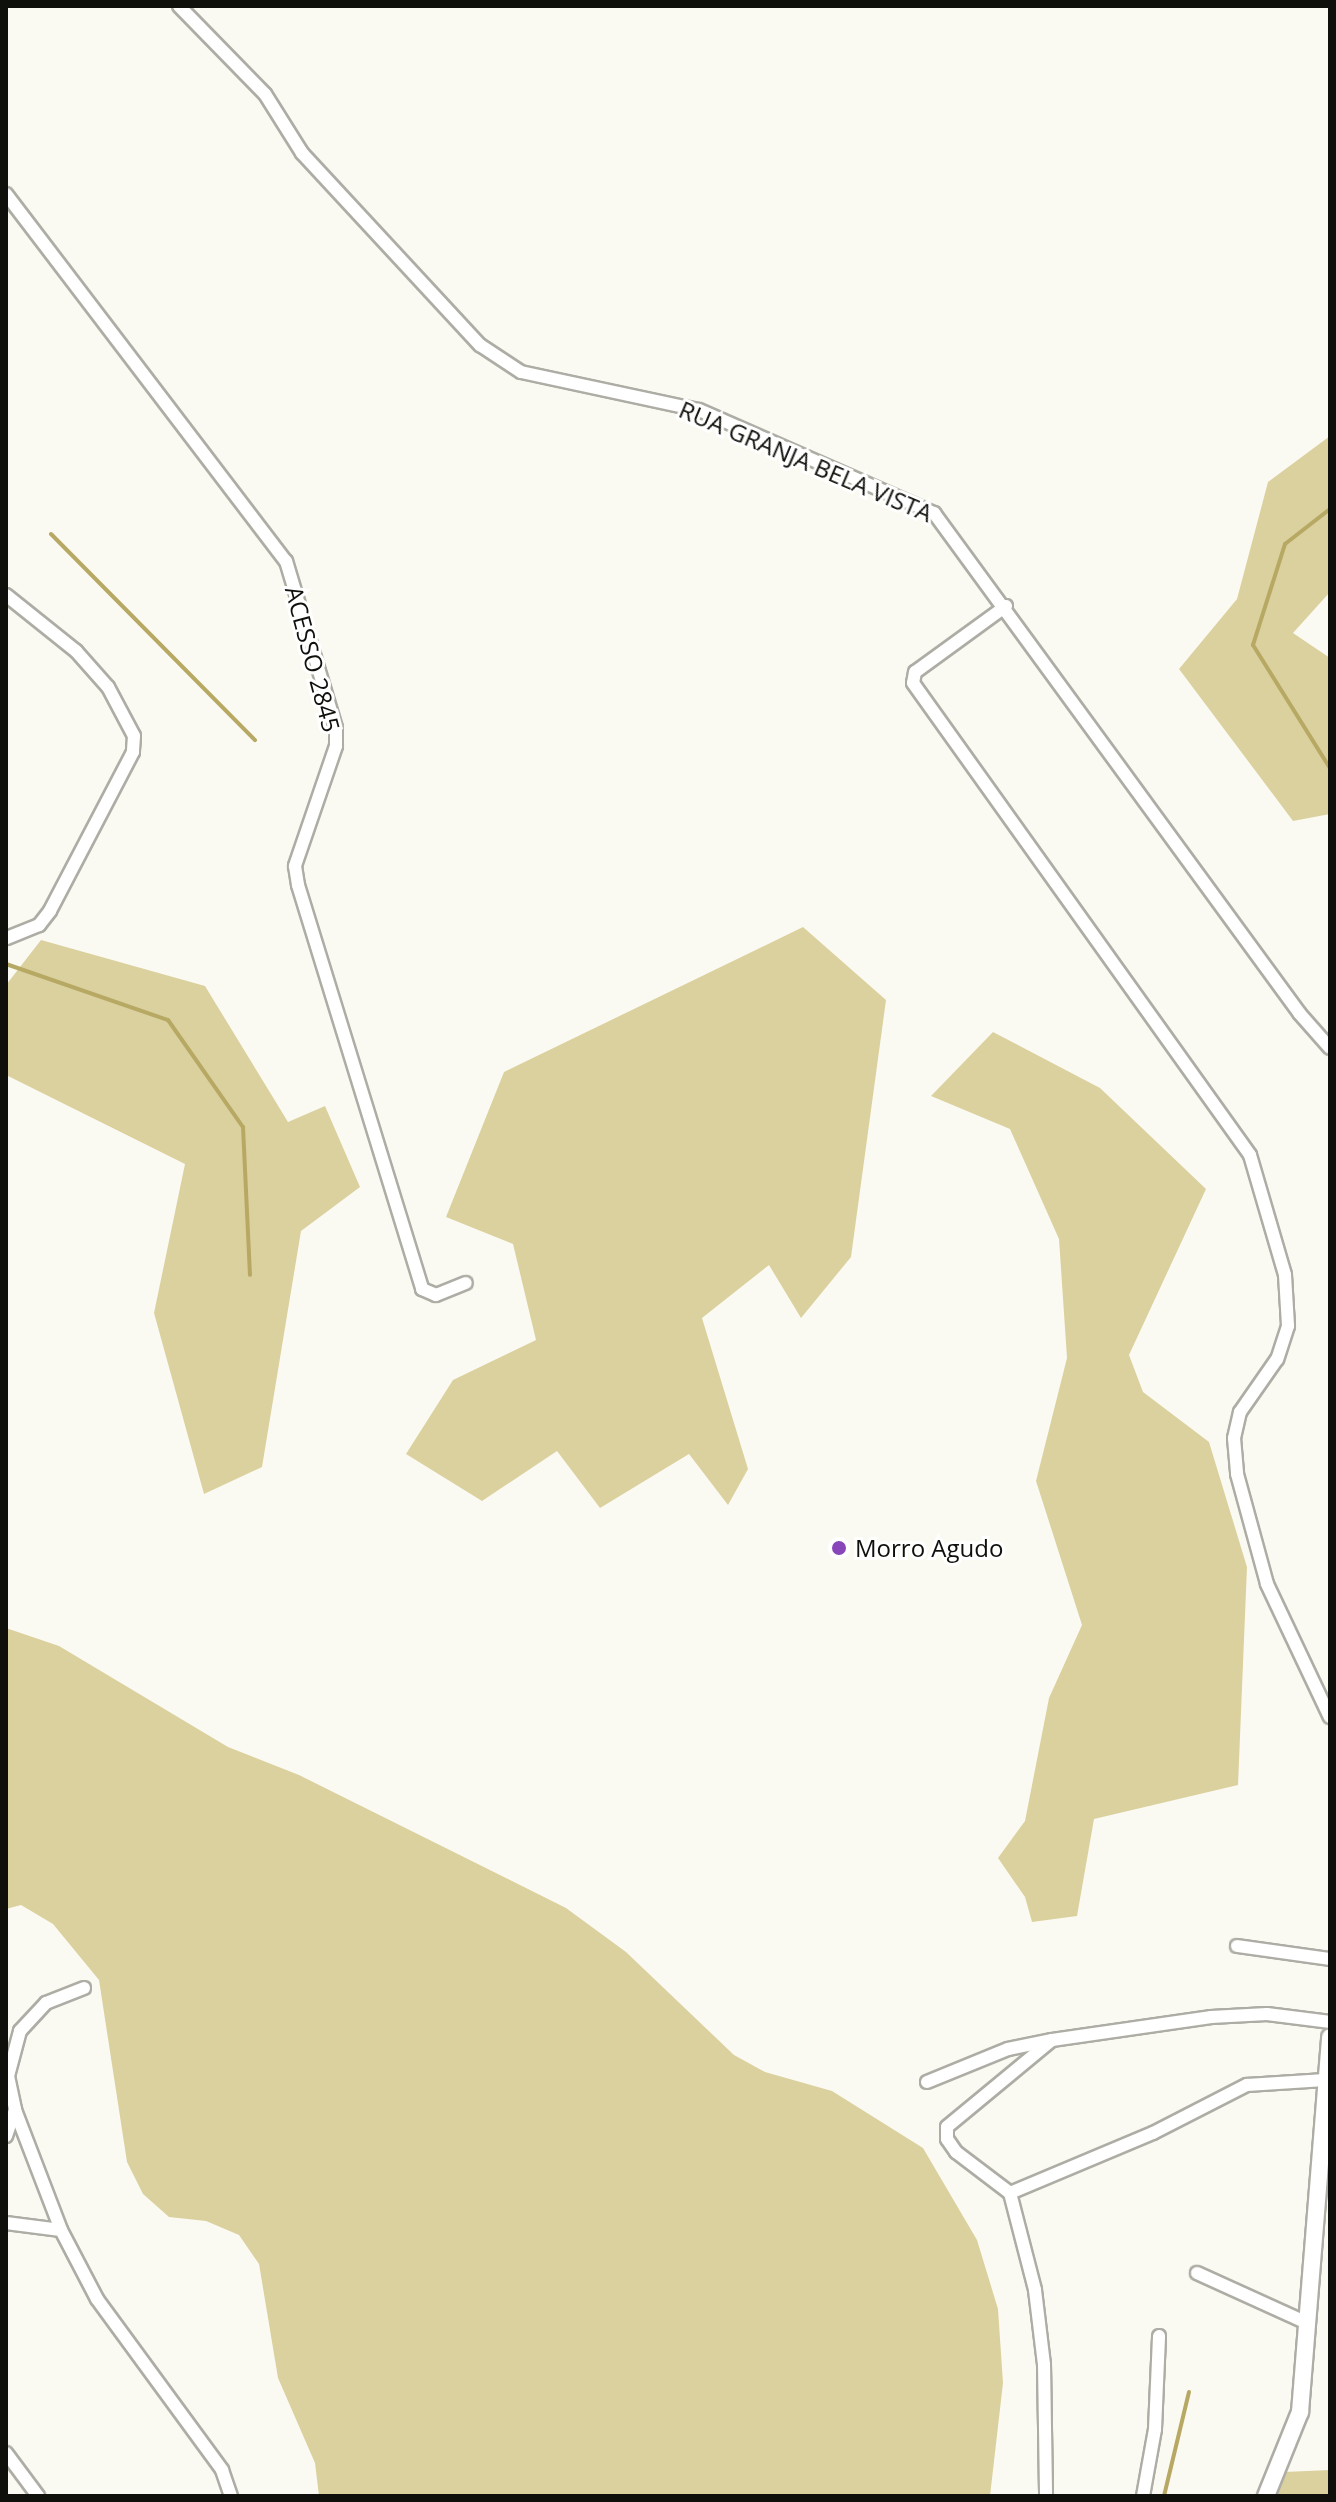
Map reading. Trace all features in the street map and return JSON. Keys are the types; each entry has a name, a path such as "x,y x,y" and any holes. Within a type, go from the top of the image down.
{"street":[{"name":"RUA GRANJA BELA VISTA","path":"179,6 265,94 302,153 480,345 521,372 699,410 922,506 948,526 1283,992 1330,1048"},
{"name":"ACESSO 2845","path":"6,194 286,561 336,728 336,746 298,856 298,885 422,1289 436,1295 466,1283"},
{"path":"6,595 76,651 108,687 134,736 133,752 50,911 39,925 6,938"},
{"path":"1006,606 915,672 913,683 1250,1155 1285,1275 1288,1326 1277,1359 1240,1412 1234,1438 1237,1474 1267,1584 1330,1717"},
{"path":"1237,1946 1330,1959"},
{"path":"84,1988 46,2003 20,2031 8,2076 15,2110 61,2230 116,2330 222,2470 231,2496"},
{"path":"927,2082 1008,2049 1052,2040 1211,2017 1267,2014 1330,2022"},
{"path":"1266,2496 1300,2412 1330,2037"},
{"path":"1046,2496 1044,2364 1035,2290 1010,2193 956,2152 947,2139 947,2127 1052,2040"},
{"path":"1010,2193 1153,2133 1247,2085 1325,2080"},
{"path":"6,2136 15,2110"},
{"path":"6,2223 61,2230"},
{"path":"1197,2273 1307,2323"},
{"path":"1143,2496 1155,2429 1159,2336"},
{"path":"6,2453 38,2496"}],"shaded area":[{"path":"1330,436 1330,592 1293,633 1330,658 1330,814 1293,821 1179,669 1237,599 1268,482"},
{"path":"803,927 886,1000 851,1257 801,1318 769,1265 702,1318 748,1469 728,1505 689,1454 600,1508 557,1451 482,1501 406,1454 453,1380 536,1340 513,1244 446,1217 504,1072"},
{"path":"41,940 205,986 288,1122 325,1106 360,1187 301,1231 262,1467 204,1494 154,1313 185,1164 6,1075 6,985"},
{"path":"993,1032 1100,1088 1206,1189 1129,1355 1143,1392 1209,1442 1247,1567 1238,1785 1094,1819 1077,1916 1032,1922 1025,1897 998,1858 1025,1821 1049,1698 1082,1625 1036,1481 1067,1358 1059,1239 1010,1129 931,1096"},
{"path":"6,1628 59,1646 228,1747 299,1775 566,1908 626,1952 734,2055 765,2072 832,2091 923,2148 977,2240 998,2309 1003,2383 990,2496 319,2496 315,2463 278,2378 259,2264 239,2235 206,2221 169,2217 143,2194 127,2162 99,1980 53,1924 21,1905 6,1909"},
{"path":"1330,2470 1330,2496 1272,2496 1284,2472"}],"waterway":[{"path":"1330,509 1285,544 1253,645 1330,768"},
{"path":"51,534 255,740"},
{"path":"6,964 168,1020 243,1127 250,1275"},
{"path":"1164,2496 1189,2392"}],"place":[{"name":"Morro Agudo","path":"839,1548"}]}
